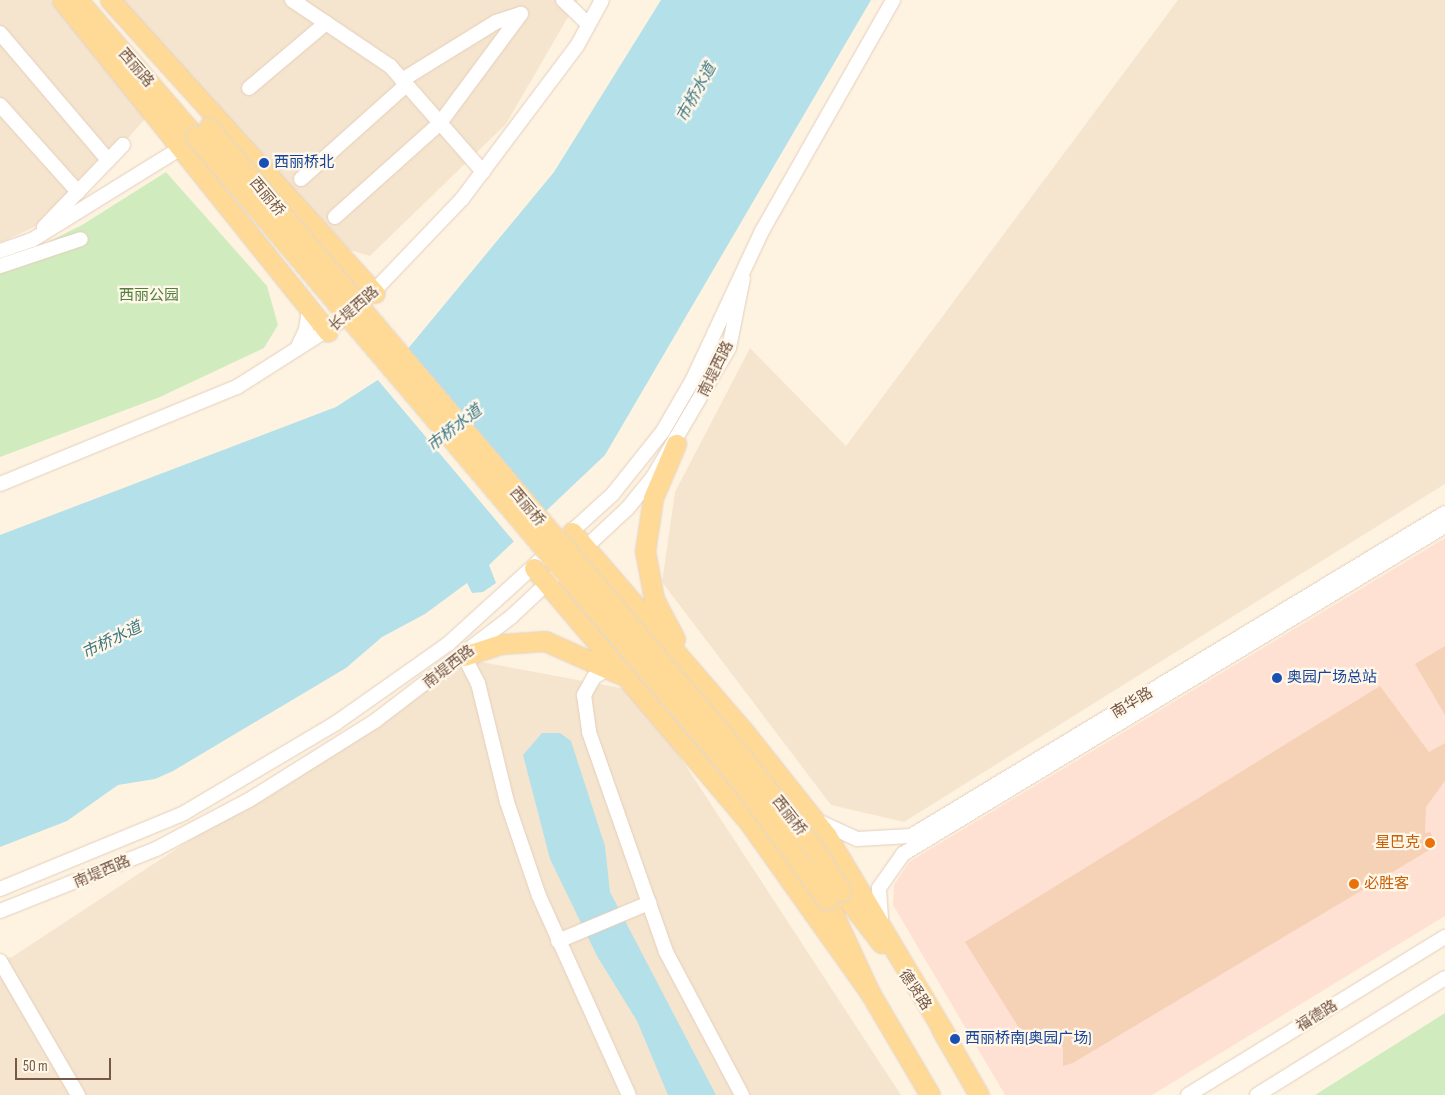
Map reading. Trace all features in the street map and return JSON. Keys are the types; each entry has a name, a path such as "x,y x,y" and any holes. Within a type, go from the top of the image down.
{"main road":[{"path":"62,0 328,332"},
{"name":"西丽路","path":"78,0 201,131"},
{"name":"西丽路","path":"98,0 201,131"},
{"path":"110,0 375,293"},
{"name":"西丽桥","path":"201,131 760,779 834,895"},
{"path":"676,444 650,505 645,551 654,599 697,677"},
{"path":"572,532 697,677 810,814 885,930 948,1039"},
{"path":"534,568 640,690 750,824 870,993 930,1095"},
{"path":"464,656 501,644 545,641 609,668 640,690"},
{"path":"834,895 870,993"},
{"name":"德贤路","path":"834,895 948,1039 979,1095"}],"street":[{"path":"292,0 390,66 482,172"},
{"path":"563,0 588,24"},
{"name":"长堤西路","path":"0,484 175,416 237,387 328,332 375,293 482,172 588,24 602,0"},
{"name":"南堤西路","path":"0,889 147,831 283,757 448,644 534,568 612,495 663,431 692,381 744,265 893,0"},
{"path":"301,179 404,82 496,22 521,14 440,123 335,217"},
{"path":"249,88 326,23"},
{"path":"0,33 108,160"},
{"path":"0,105 78,192"},
{"path":"32,240 123,145"},
{"path":"0,251 32,240 180,148"},
{"path":"0,266 81,239"},
{"name":"南堤西路","path":"0,910 194,831 347,740 464,656 548,582 627,508 676,444 729,348 738,317 744,265"},
{"path":"297,349 306,330 309,308"},
{"name":"南华路","path":"810,814 831,829 857,839 911,836 1445,513"},
{"name":"南华路","path":"885,930 876,899 879,888 903,854 1445,526"},
{"path":"464,656 478,683 507,802 558,941 628,1095"},
{"path":"609,668 587,687 585,711 649,903 679,980 711,1030 742,1095"},
{"path":"558,941 649,903"},
{"name":"福德路","path":"1188,1095 1445,937"},
{"path":"0,961 78,1095"},
{"path":"1257,1095 1445,978"}],"shaded area":[{"path":"0,0 51,0 150,113 62,214 0,243"},
{"path":"118,0 578,0 506,124 370,256 350,250"},
{"path":"1178,0 1445,0 1445,484 904,822 831,805 662,582 675,492 750,348 846,446"},
{"path":"1445,538 1445,916 1152,1095 1005,1095 893,905 894,885 909,862"},
{"path":"465,659 637,691 901,1095 0,1095 0,959 12,957"}],"green space":[{"name":"西丽公园","path":"166,172 267,286 278,325 264,348 160,397 0,457 0,266 82,225"},
{"path":"1445,1013 1445,1095 1315,1095"}],"water":[{"name":"市桥水道","path":"661,0 871,0 605,455 489,565 496,583 483,592 472,593 467,583 425,614 382,637 346,668 173,771 155,779 118,785 67,821 0,847 0,535 336,407 387,374 554,172"},
{"path":"542,733 560,733 571,741 605,846 610,892 716,1095 668,1095 637,1021 597,956 550,859 523,755"}],"pier":[{"path":"386,372 542,520 516,544 377,379"}],"building":[{"path":"1445,646 1445,715 1415,664"},
{"path":"1380,686 1429,752 1445,743 1445,781 1426,807 1425,833 1430,832 1436,843 1431,849 1073,1063 1063,1066 1063,1047 1019,1028 965,942"}],"place":[{"name":"西丽桥北","path":"264,163"},
{"name":"奥园广场总站","path":"1277,678"},
{"name":"星巴克","path":"1430,843"},
{"name":"必胜客","path":"1354,884"},
{"name":"西丽桥南(奥园广场)","path":"955,1039"}]}
